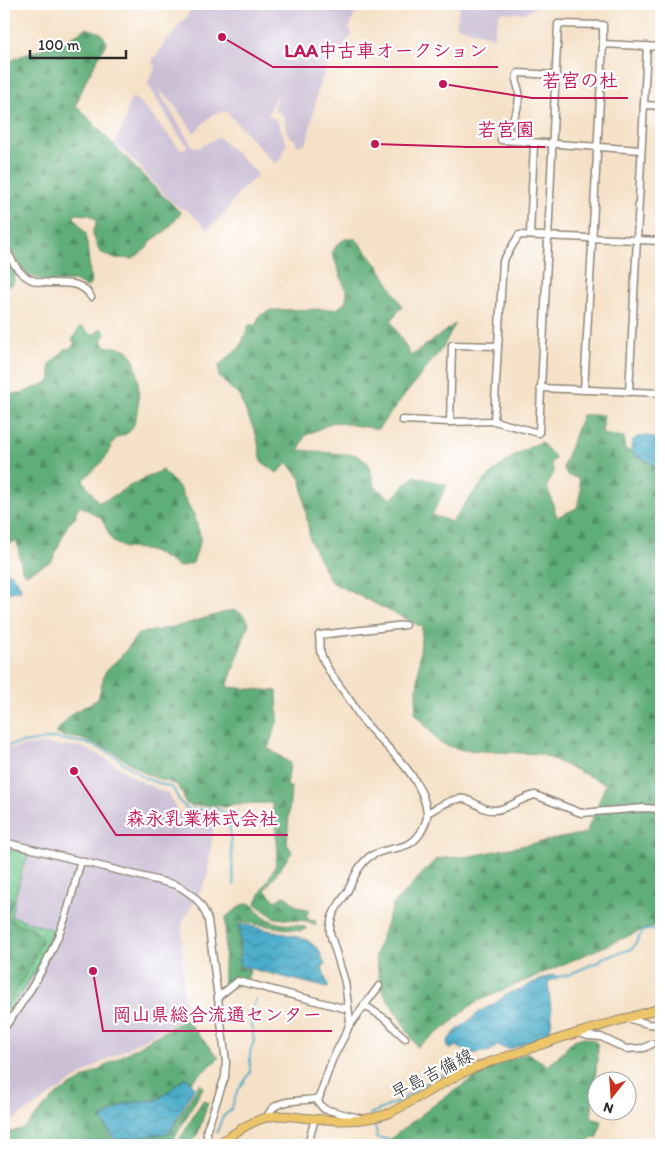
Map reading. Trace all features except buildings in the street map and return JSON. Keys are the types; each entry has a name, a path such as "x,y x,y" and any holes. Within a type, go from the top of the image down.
{"main road":[{"name":"早島吉備線","path":"216,1145 248,1125 267,1118 284,1116 341,1121 366,1120 390,1112 474,1068 578,1033 661,1008"}],"street":[{"path":"402,420 450,422 494,420 540,433 540,388 558,24 603,25 584,390"},
{"path":"603,44 661,47"},
{"path":"629,392 647,46"},
{"path":"530,142 506,130 516,113 519,92 516,77 518,73 556,74"},
{"path":"644,106 661,106"},
{"path":"501,140 642,150"},
{"path":"530,142 530,235"},
{"path":"494,420 503,261 519,235 661,241"},
{"path":"4,245 17,269 30,279 48,284 75,284 88,292 91,297"},
{"path":"450,422 452,345 498,346"},
{"path":"540,388 661,393"},
{"path":"348,1028 350,1020 347,1009 345,982 330,932 334,910 348,890 361,864 381,852 403,848 411,843 419,836 423,829 427,813 424,802 412,778 391,751 364,723 330,670 320,650 320,635 405,625"},
{"path":"427,813 457,799 463,798 484,808 496,810 528,796 535,795 581,813 644,808 661,809"},
{"path":"4,842 176,885 196,897 208,920 226,1070 207,1129 207,1136 211,1145"},
{"path":"4,1028 28,994 56,942 65,919 81,861"},
{"path":"218,997 238,981 347,1009"},
{"path":"366,1120 324,1109 318,1102 332,1060 348,1028 379,986"},
{"path":"364,1005 387,1020 405,1038"},
{"path":"627,1018 648,1024 661,1025"},
{"path":"578,1033 601,1037 626,1049 644,1048 652,1044"},
{"path":"267,1118 271,1109 285,1102 319,1098"},
{"path":"310,1145 310,1136 315,1119"}],"shaded area":[{"path":"193,4 360,4 361,8 356,11 349,29 352,33 350,39 334,55 324,73 319,86 307,142 302,145 296,145 296,141 289,136 285,120 281,114 274,110 277,96 275,96 268,115 277,120 286,142 286,147 280,160 276,163 226,111 213,114 194,133 174,105 156,86 192,146 198,148 219,137 256,172 257,176 239,192 226,212 207,229 186,209 182,209 173,203 141,168 115,144 124,124 132,97 142,104 180,149 186,148 187,145 175,130 148,84 156,67 152,63 153,58 187,17"},
{"path":"460,4 542,4 524,13 500,12 493,37 456,26"},
{"path":"42,744 82,747 107,759 136,779 170,795 176,810 187,819 215,816 207,879 182,924 184,1018 100,1063 4,1126 4,749"}],"green space":[{"path":"86,28 101,33 107,42 86,80 76,105 181,213 168,229 151,241 147,248 133,259 113,258 100,252 93,235 96,220 90,215 75,214 74,217 86,234 91,282 87,287 73,281 49,282 26,274 4,240 4,66 16,58 65,41"},
{"path":"345,239 356,239 379,267 402,306 391,321 411,356 455,324 443,347 378,429 333,422 305,436 299,450 356,455 368,463 375,487 391,499 414,476 447,485 432,515 452,522 490,475 513,457 541,442 556,458 551,463 554,472 547,486 557,517 577,508 581,490 578,478 567,475 563,467 582,415 604,415 602,434 624,437 624,448 661,470 661,924 640,931 474,1003 446,1027 417,1047 382,990 375,956 393,905 436,859 470,856 586,833 606,784 541,754 462,750 440,743 415,713 422,627 331,582 310,540 301,479 288,463 277,473 262,462 256,434 239,396 219,377 219,365 240,347 249,325 256,325 259,316 271,310 337,309 345,303 347,293 332,253 337,245"},
{"path":"4,250 16,273 13,284 4,287"},
{"path":"83,327 93,335 101,328 106,334 101,340 105,346 127,350 132,356 135,365 139,389 137,414 130,431 115,440 103,461 83,480 98,502 108,499 162,470 178,486 194,515 201,538 193,563 179,567 156,553 141,549 124,548 113,542 101,518 80,506 76,511 76,517 67,526 52,561 26,574 22,570 17,541 4,545 4,395 25,392 51,381 50,365 65,349 71,348 75,343 72,340 79,328"},
{"path":"232,610 242,614 249,623 227,687 277,691 278,720 268,748 290,763 287,787 291,787 287,843 292,852 265,890 276,901 284,895 297,906 309,910 306,916 311,921 315,920 316,925 307,921 275,918 255,904 275,867 278,851 272,803 234,804 225,807 215,805 192,806 184,800 183,793 177,785 148,775 108,749 82,739 55,733 73,713 98,699 105,672 123,654 138,634 182,625"},
{"path":"4,847 29,854 22,870 11,916 54,930 38,967 4,1018"},
{"path":"7,896 13,899 7,916 17,925 32,927 42,939 32,963 4,1013 4,961 6,958 4,957 4,898"},
{"path":"249,903 272,921 301,926 306,929 301,931 243,922 239,924 239,967 250,970 247,981 223,991 226,917 242,905"},
{"path":"185,1019 219,1058 191,1082 186,1077 158,1099 125,1103 103,1117 102,1121 114,1141 170,1133 200,1083 203,1088 174,1139 136,1145 4,1145 4,1131 7,1133 24,1128 57,1094"},
{"path":"583,1037 597,1043 596,1072 588,1072 588,1122 602,1122 598,1137 589,1140 588,1145 389,1145 390,1139 443,1098 489,1068 528,1053 548,1066 574,1040"},
{"path":"203,1100 208,1103 198,1133 190,1145 169,1145 177,1144"}],"water":[{"path":"647,436 661,440 661,468 631,451 632,441 637,437"},
{"path":"4,574 12,574 21,590 4,592"},
{"path":"243,924 306,939 319,950 325,965 322,967 328,988 240,966 240,925"},
{"path":"553,975 559,977 548,982 552,1018 549,1036 510,1049 497,1046 490,1051 471,1054 456,1046 450,1050 447,1044 448,1040 482,1010 510,992 521,990 532,983"},
{"path":"186,1077 195,1087 169,1133 115,1140 103,1118 125,1104 158,1100"}],"waterway":[{"path":"4,746 54,738 86,743 107,751 145,778 173,788 180,802 188,809 216,808 225,813 229,819 234,885"},
{"path":"557,977 568,975 600,961 602,958 632,949 643,931 652,929 661,932"},
{"path":"217,1132 222,1118 231,1109 237,1092 250,1073 250,1052 254,1041 249,1013 256,1000"},
{"path":"370,1114 400,1101 424,1084 449,1072 469,1052"},
{"path":"373,1123 377,1132 376,1138 389,1139 387,1145"}],"place":[{"name":"LAA中古車オークション","path":"222,37"},
{"name":"若宮の杜","path":"443,84"},
{"name":"若宮園","path":"375,144"},
{"name":"森永乳業株式会社","path":"74,771"},
{"name":"岡山県総合流通センター","path":"93,971"}]}
